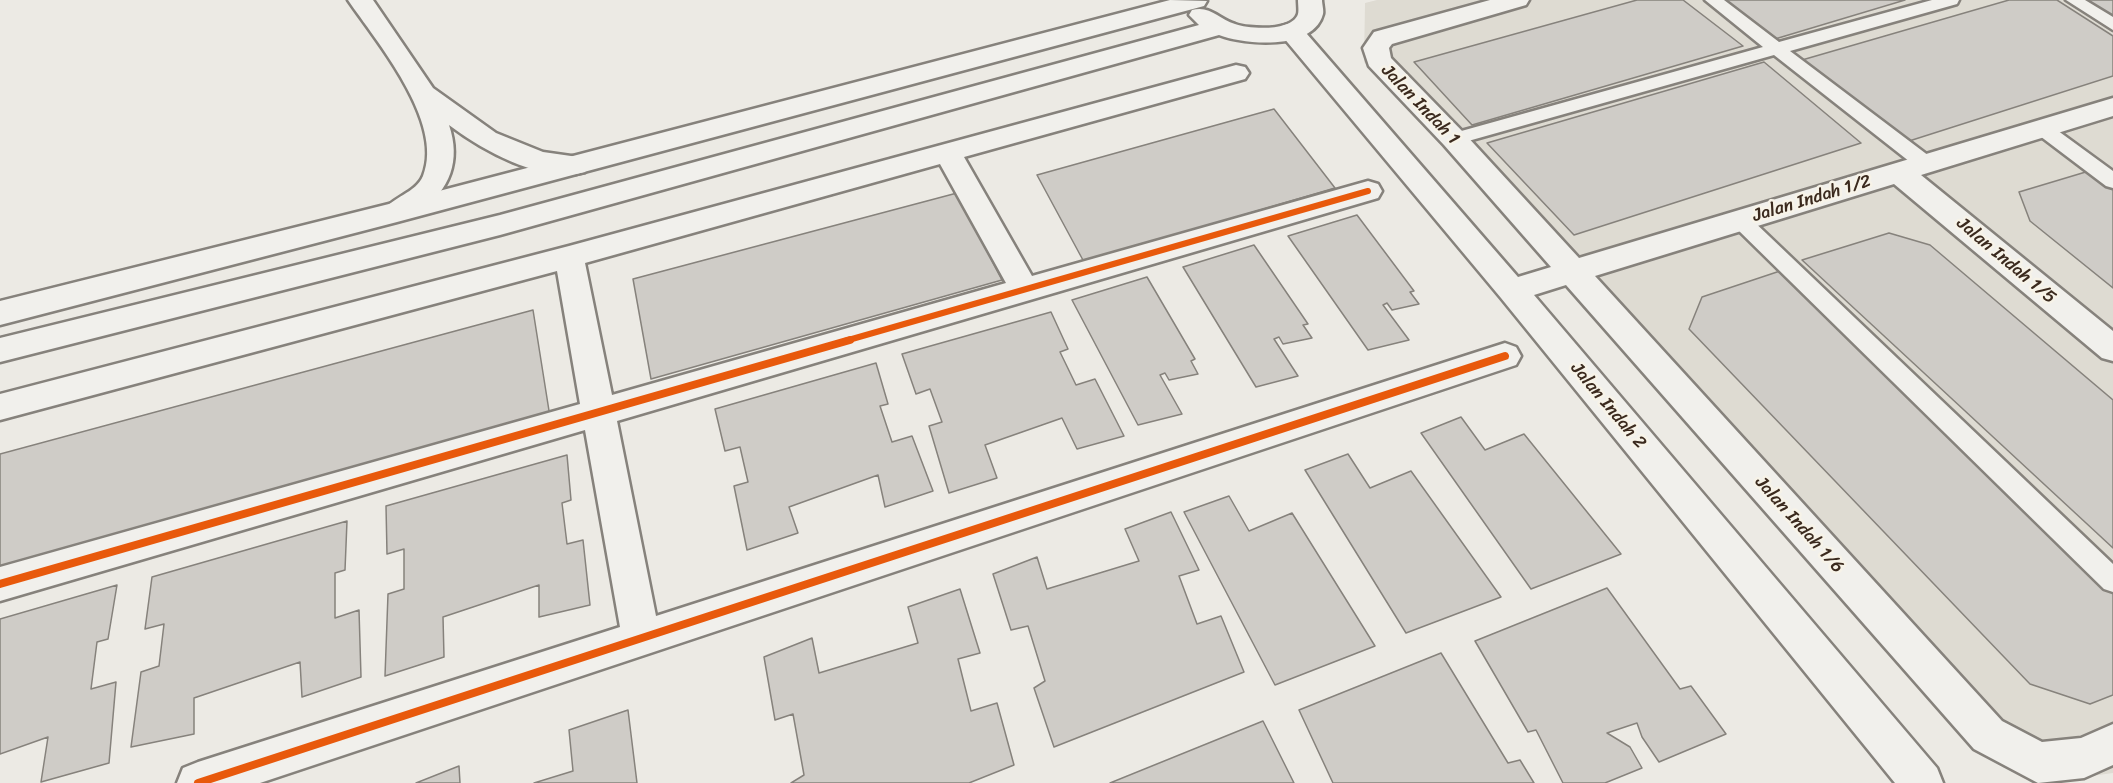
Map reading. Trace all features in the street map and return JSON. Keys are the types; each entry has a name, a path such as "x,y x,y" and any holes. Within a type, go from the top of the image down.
{"street":[{"path":"360,0 424,94 441,140 438,174 428,190 397,212"},
{"path":"0,313 397,212 1195,0 1197,10 1217,28 1234,34 1254,37 1274,36 1291,31 1309,16 1311,3 1336,0"},
{"name":"Jalan Indah 1","path":"1517,0 1383,38 1376,48 1378,60 1454,139 1571,272"},
{"path":"0,350 500,225 1217,28"},
{"name":"Jalan Indah 2","path":"1291,31 1512,290 1922,783"},
{"path":"0,407 569,256 1236,73"},
{"path":"424,94 486,139 539,161 575,165"},
{"name":"Jalan Indah 1/2","path":"1512,290 2113,107"},
{"path":"948,153 1025,290"},
{"name":"Jalan Indah 1/5","path":"1912,168 2113,349"},
{"path":"0,584 1368,191"},
{"path":"569,256 640,638"},
{"name":"Jalan Indah 1/6","path":"1571,272 1988,735 2039,763 2084,758 2113,744"},
{"path":"198,783 1505,356"}],"lane":[{"path":"1713,0 1777,49 1912,168"},
{"path":"1454,139 1952,0"},
{"path":"2074,0 2113,25"},
{"path":"2043,129 2113,181"},
{"path":"1741,220 2113,581"}],"shaded area":[{"path":"1377,0 2113,0 2113,773 2041,783 1967,742 1489,193 1364,62 1365,3"}],"building":[{"path":"1637,0 1683,0 1743,46 1472,125 1414,62"},
{"path":"1725,0 1905,0 1775,39"},
{"path":"2009,0 2057,0 2113,36 2113,76 1906,142 1802,60"},
{"path":"2083,0 2113,0 2113,19"},
{"path":"1764,62 1861,143 1574,235 1487,143"},
{"path":"1274,109 1335,188 1084,262 1037,175"},
{"path":"2089,171 2113,189 2113,288 2030,221 2019,192"},
{"path":"957,193 1002,280 651,379 633,279"},
{"path":"1357,215 1414,291 1410,292 1419,304 1392,310 1387,303 1383,305 1409,340 1368,350 1288,236"},
{"path":"1889,233 1930,245 2113,400 2113,548 1802,260"},
{"path":"1254,245 1308,324 1303,325 1312,338 1283,344 1279,337 1274,339 1298,376 1256,387 1183,267"},
{"path":"1780,271 2113,590 2113,695 2090,704 2030,684 1689,329 1702,297"},
{"path":"1147,277 1195,359 1191,361 1198,374 1169,380 1165,373 1160,375 1182,414 1138,425 1072,300"},
{"path":"533,310 550,417 0,572 0,454"},
{"path":"1051,312 1068,349 1060,352 1076,385 1095,379 1124,436 1077,449 1062,418 985,445 997,478 949,493 929,426 942,422 930,389 916,394 902,354"},
{"path":"876,363 888,404 880,406 892,442 912,436 933,491 885,507 878,475 789,507 798,533 747,550 734,486 748,482 740,447 725,451 715,409"},
{"path":"1461,417 1485,450 1524,434 1621,554 1531,589 1421,433"},
{"path":"1348,454 1370,488 1411,471 1501,597 1406,633 1305,470"},
{"path":"567,455 571,500 562,503 567,544 583,540 590,605 539,617 539,585 443,617 444,657 385,676 388,594 404,589 404,549 387,554 386,506"},
{"path":"1229,496 1249,531 1292,513 1375,646 1275,685 1184,512"},
{"path":"1171,512 1199,570 1179,576 1197,624 1221,616 1244,672 1054,747 1034,688 1045,681 1028,626 1011,630 993,574 1037,557 1047,589 1139,561 1125,529"},
{"path":"347,521 345,570 335,573 335,618 359,610 361,677 302,697 300,662 194,698 194,734 131,747 141,672 159,666 164,624 145,629 152,577"},
{"path":"117,585 108,639 97,642 91,689 116,682 109,763 41,782 48,737 0,754 0,619"},
{"path":"1607,588 1680,689 1691,686 1726,734 1659,762 1642,737 1637,723 1607,733 1630,747 1642,768 1605,783 1563,783 1536,730 1528,732 1475,641"},
{"path":"960,589 980,653 958,659 971,711 997,703 1014,765 969,783 791,783 804,775 793,714 775,720 764,657 812,638 819,673 918,643 908,607"},
{"path":"1441,653 1508,763 1520,760 1534,783 1333,783 1299,710"},
{"path":"628,710 637,783 534,783 573,771 569,730"},
{"path":"1263,721 1294,783 1110,783"},
{"path":"459,766 460,783 416,783"}],"cycle path":[{"path":"0,584 1368,191"},
{"path":"198,783 1505,356"}]}
